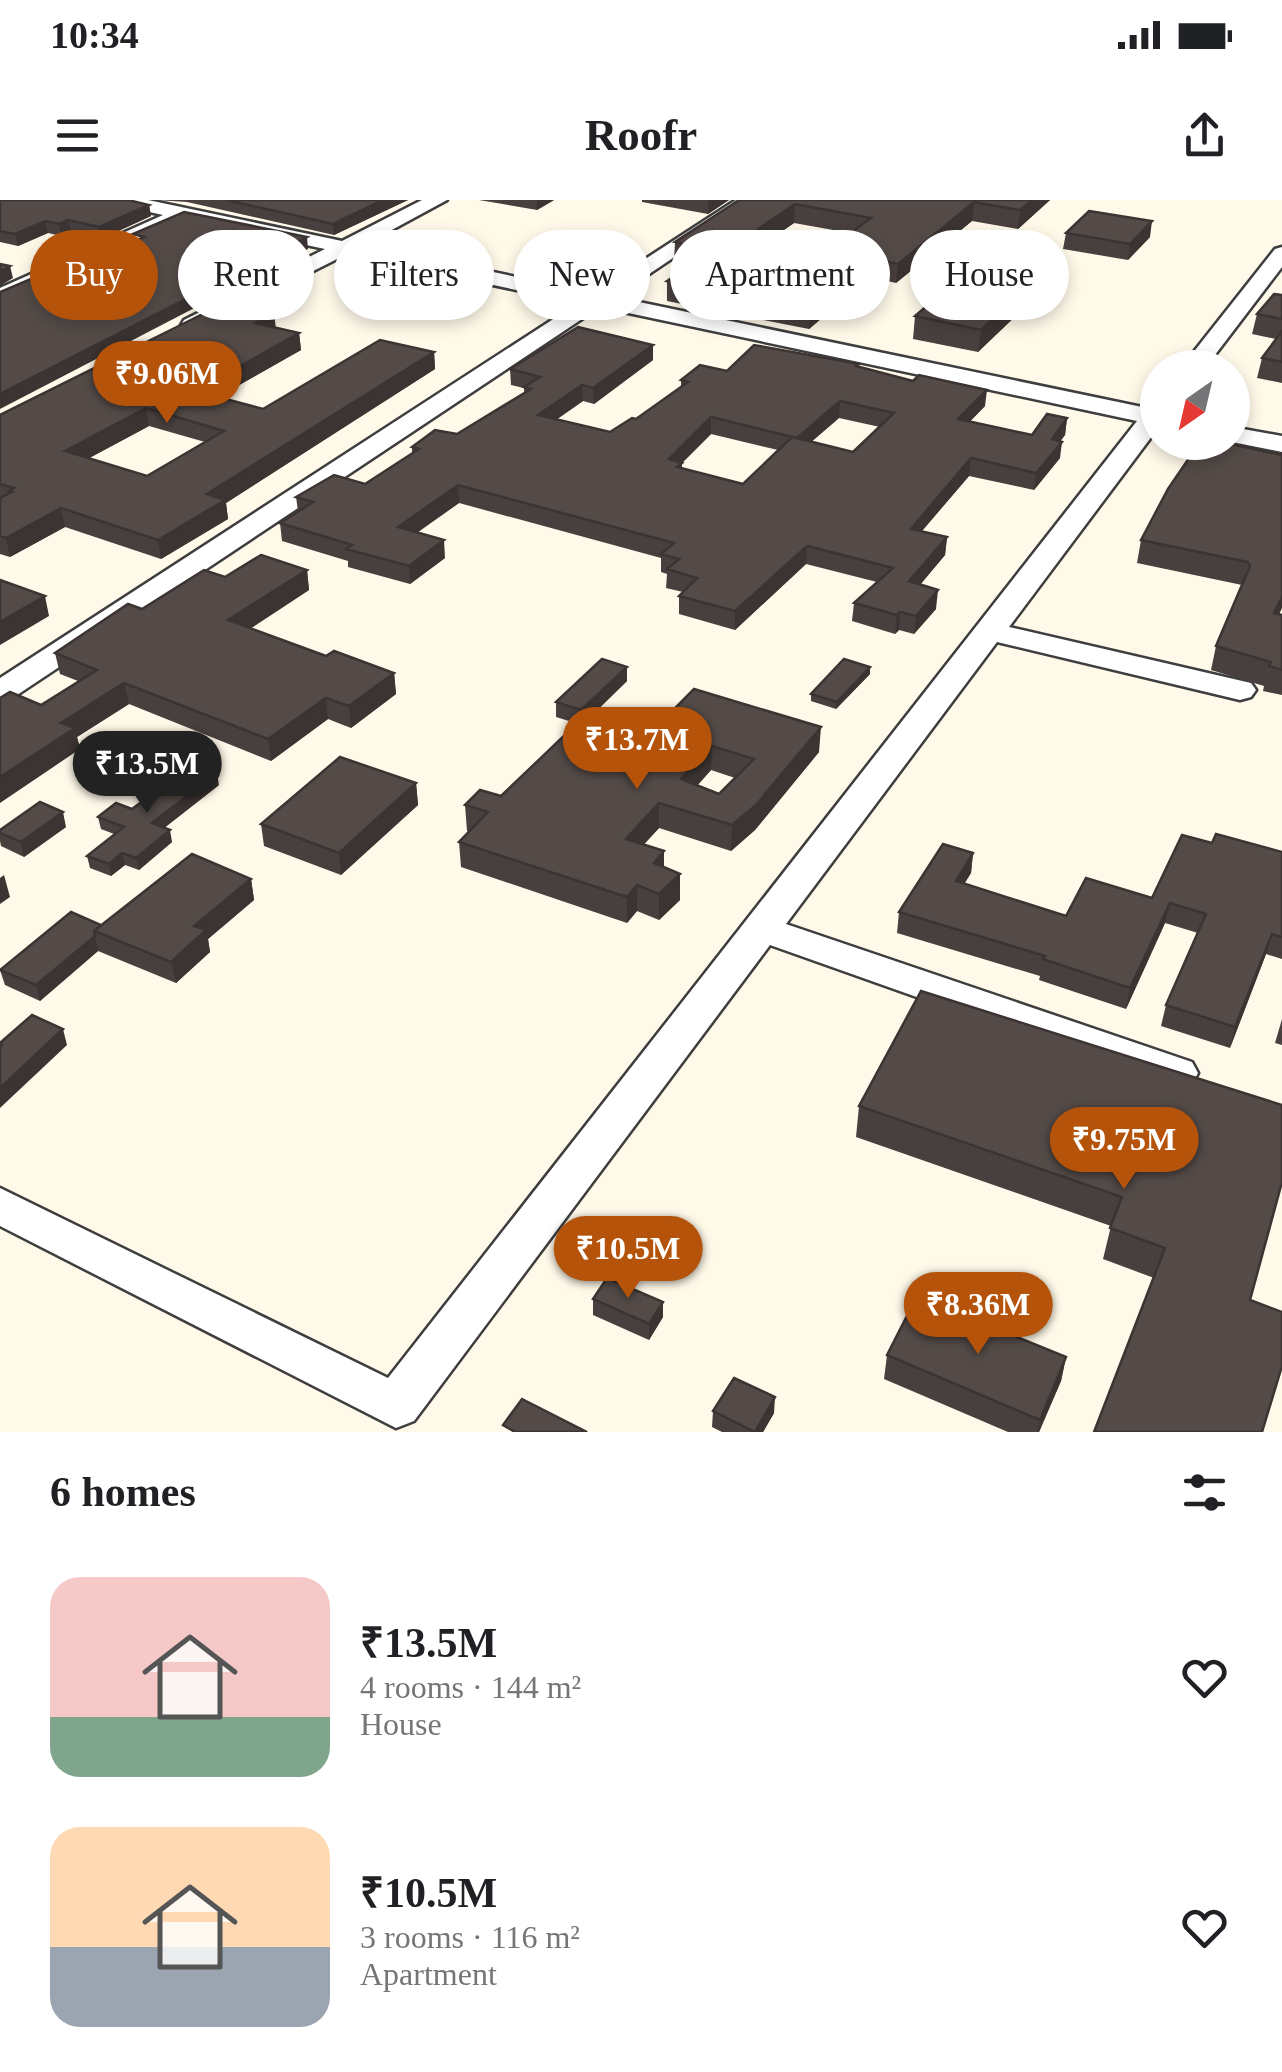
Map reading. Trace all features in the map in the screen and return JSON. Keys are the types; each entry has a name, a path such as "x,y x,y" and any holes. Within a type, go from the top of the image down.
{"street":[{"path":"120,200 334,245"},
{"path":"0,296 213,200"},
{"path":"378,230 437,200"},
{"path":"650,264 749,200"},
{"path":"172,335 334,253"},
{"path":"1209,350 1256,300 1282,253"},
{"path":"650,311 1140,412"},
{"path":"0,692 564,320"},
{"path":"0,1205 390,1419 1140,436"},
{"path":"1250,438 1282,444"},
{"path":"989,632 1240,690"},
{"path":"763,929 1208,1084"}],"building":[{"path":"0,200 128,200 149,205 99,227 68,220 59,224 45,221 15,234 0,231"},
{"path":"226,200 383,200 333,224"},
{"path":"739,200 1032,200 1020,210 974,202 940,230 910,230 910,254 898,264 890,262 890,230 855,230 871,218 795,204 757,230 693,230"},
{"path":"1089,211 1152,221 1130,244 1069,234"},
{"path":"184,212 273,230 178,230 178,303 158,313 158,230 142,230"},
{"path":"30,279 30,320 145,320 0,394 0,292"},
{"path":"1274,294 1282,295 1282,319 1257,314"},
{"path":"191,320 261,320 255,323 299,333 196,391 263,409 380,340 434,352 207,494 225,500 158,540 61,508 6,538 0,536 0,498 14,488 0,484 0,415","holes":["146,408 224,431 147,476 65,451"]},
{"path":"934,320 991,320 981,330"},
{"path":"578,327 653,345 593,388 582,385 538,415 610,432 636,419 688,382 681,380 700,365 727,371 754,345 859,364 856,366 913,381 919,375 987,390 958,419 1032,435 1047,414 1067,418 1052,439 1062,442 1036,473 971,458 911,529 947,537 909,581 938,590 916,616 854,603 893,568 807,546 735,611 679,596 697,578 667,569 679,559 661,554 674,543 458,485 398,527 444,540 409,566 346,549 352,545 280,523 313,502 296,497 334,475 365,484 419,449 412,447 435,430 457,434 531,389 524,387 540,377 510,369","holes":["840,401 894,413 853,452 792,437 743,484 677,467 682,463 669,459 711,417 797,438"]},
{"path":"1282,331 1282,362 1262,358"},
{"path":"1250,448 1282,455 1282,597 1274,613 1282,615 1282,670 1269,666 1271,662 1216,646 1250,566 1248,562 1141,540 1188,460 1250,460"},
{"path":"261,555 307,570 228,620 326,656 334,651 394,673 349,706 326,698 268,739 124,683 61,723 75,728 0,777 0,698 10,692 41,705 97,670 55,653 128,604 142,609 204,570 225,577"},
{"path":"0,580 45,596 0,622"},
{"path":"602,659 627,667 581,710 556,702"},
{"path":"844,659 870,667 837,702 811,694"},
{"path":"694,689 821,727 756,805 732,825 659,803 626,839 664,851 654,863 680,874 659,894 637,885 627,897 459,842 488,812 465,805 480,790 501,796 567,733 631,753","holes":["712,746 754,759 719,794 681,779"]},
{"path":"340,757 416,783 339,853 261,824"},
{"path":"193,764 217,773 152,823 170,830 136,858 122,853 109,864 87,856 124,827 98,817 116,803 132,809"},
{"path":"40,802 63,812 21,842 0,833 0,830"},
{"path":"1216,834 1282,852 1282,937 1272,934 1235,1027 1166,1005 1206,914 1170,903 1130,988 1043,959 1045,956 899,912 943,844 973,853 956,881 1066,916 1086,878 1152,898 1182,835 1212,843"},
{"path":"192,854 251,879 194,926 206,930 171,962 94,931"},
{"path":"71,912 101,925 94,931 95,936 36,985 0,970"},
{"path":"921,991 1282,1105 1282,1182 1250,1300 1282,1312 1282,1366 1262,1432 1094,1432 1165,1248 1110,1228 1122,1197 859,1106"},
{"path":"32,1015 63,1029 0,1088 0,1043"},
{"path":"607,1278 663,1302 649,1324 593,1299"},
{"path":"917,1296 1066,1357 1040,1420 887,1355"},
{"path":"734,1378 775,1397 755,1432 713,1411"},
{"path":"522,1399 587,1432 515,1432 503,1425"}]}
